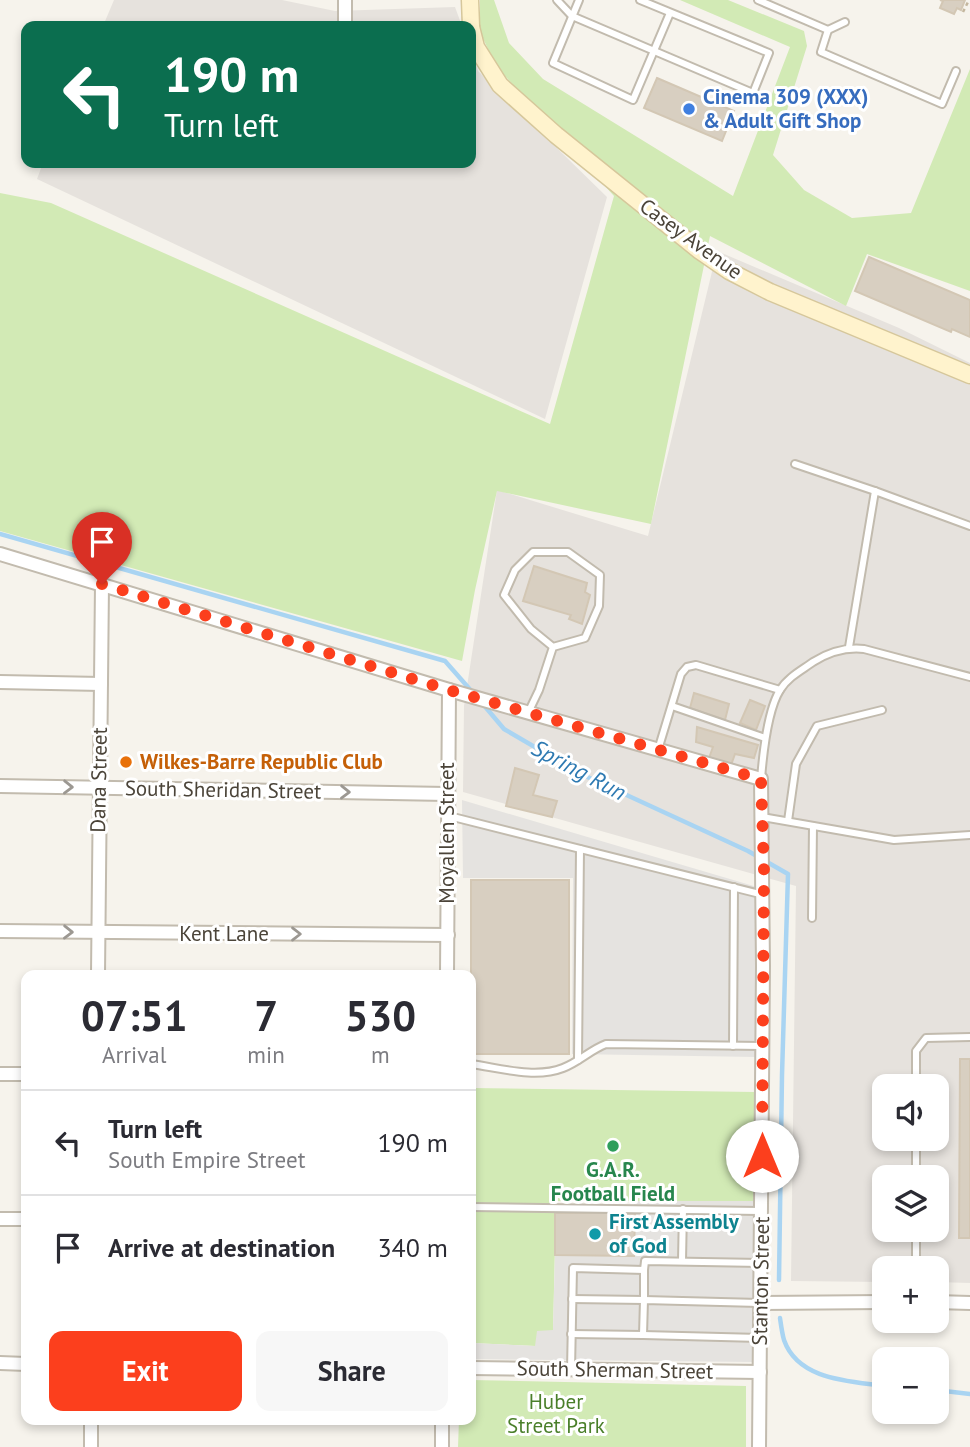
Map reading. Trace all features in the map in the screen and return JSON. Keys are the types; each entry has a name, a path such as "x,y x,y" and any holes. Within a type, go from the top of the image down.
{"street":[{"path":"345,0 345,21"},
{"name":"Casey Avenue","path":"470,0 471,21"},
{"name":"Casey Avenue","path":"476,47 500,85 556,135 729,271 770,292 970,375"},
{"path":"0,554 509,708 761,779"},
{"name":"Dana Street","path":"98,970 102,584"},
{"path":"0,682 101,684"},
{"name":"Moyallen Street","path":"447,970 446,794 449,690"},
{"name":"Stanton Street","path":"759,1447 764,895 761,779"},
{"name":"South Sheridan Street","path":"0,786 446,794"},
{"name":"Kent Lane","path":"0,931 447,935"},
{"path":"0,1074 21,1074"},
{"path":"0,1219 21,1219"},
{"path":"761,1303 872,1302"},
{"path":"949,1302 970,1303"},
{"path":"0,1363 21,1364"},
{"name":"South Sherman Street","path":"476,1368 760,1372"},
{"path":"91,1425 91,1447"},
{"path":"442,1425 442,1447"}],"lane":[{"path":"557,0 572,16 753,93 769,53 640,0"},
{"path":"579,0 554,63 633,100 670,13"},
{"path":"758,0 828,30"},
{"path":"845,22 828,30 821,52 942,104 956,71"},
{"path":"795,464 970,526"},
{"path":"849,647 875,491"},
{"path":"533,552 568,552 600,575 599,606 585,638 553,647 531,629 504,595 514,570 533,552"},
{"path":"528,713 539,690 553,647"},
{"path":"761,779 765,738 780,690 793,675 819,659 849,647 970,677"},
{"path":"658,750 681,674 687,667 696,665 780,690"},
{"path":"672,706 765,738"},
{"path":"788,821 796,764 817,726 882,710"},
{"path":"447,816 764,895"},
{"path":"762,817 894,840 970,835"},
{"path":"812,918 813,825"},
{"path":"578,1060 580,849"},
{"path":"733,1046 734,887"},
{"path":"916,1074 916,1051 926,1038 970,1037"},
{"path":"476,1065 538,1073 560,1069 606,1044 763,1046"},
{"path":"476,1206 762,1211"},
{"path":"682,1261 683,1209"},
{"path":"643,1335 645,1261 761,1263"},
{"path":"571,1370 573,1268 644,1270"},
{"path":"572,1298 761,1303"},
{"path":"572,1334 760,1338"}],"path":[{"path":"964,12 969,0"}],"shaded area":[{"path":"114,0 282,0 335,11 455,7 460,21 105,21"},
{"path":"476,65 478,71 607,197 545,419 37,179 41,168 476,168"},
{"path":"717,251 899,328 970,363 970,1283 949,1282 949,1256 872,1256 872,1282 791,1281 796,886 463,792 464,706 497,490 648,536"},
{"path":"462,800 757,887 756,1057 572,1054 573,878 463,878"},
{"path":"634,1201 756,1201 755,1362 476,1359 476,1343 535,1346 537,1331 553,1330 555,1255 634,1256"}],"green space":[{"path":"480,0 494,0 509,43 543,79 733,196 790,47 680,0 728,0 804,31 807,46 773,155 804,190 852,218 911,213 970,69 970,291 867,254 846,306 710,236 651,524 497,491 462,661 0,531 0,193 51,203 550,424 614,196 496,66 480,32"},
{"name":"G.A.R. Football Field","path":"476,1088 755,1092 756,1201 556,1201 553,1331 536,1346 476,1343"},
{"name":"Huber Street Park","path":"476,1380 746,1386 746,1447 458,1447 459,1425 476,1425"}],"building":[{"path":"940,0 965,0 961,10 957,8 954,14 940,8 943,1"},
{"name":"Cinema 309 (XXX) & Adult Gift Shop","path":"657,78 734,111 722,141 644,108"},
{"path":"869,257 970,300 970,337 952,329 951,332 855,291"},
{"path":"534,566 587,583 585,592 590,595 582,624 569,619 571,615 523,601"},
{"path":"694,693 729,704 725,720 690,708"},
{"path":"750,700 765,706 756,730 740,723"},
{"path":"697,727 758,745 754,758 735,754 731,765 709,758 713,747 696,742"},
{"path":"515,768 539,775 533,795 557,801 552,817 506,806"},
{"path":"471,880 569,880 569,1054 476,1054 476,970 471,970"},
{"path":"960,1059 970,1059 970,1238 959,1238"},
{"name":"First Assembly of God","path":"555,1213 635,1213 634,1256 555,1255"}],"waterway":[{"name":"Spring Run","path":"0,534 445,661 474,694"},
{"name":"Spring Run","path":"482,703 504,729 581,774 748,851 788,874 779,1280"},
{"name":"Spring Run","path":"780,1318 784,1340 801,1363 826,1376 872,1384"},
{"name":"Spring Run","path":"949,1392 970,1394"}],"place":[{"name":"Cinema 309 (XXX) & Adult Gift Shop","path":"689,109"},
{"name":"Wilkes-Barre Republic Club","path":"126,762"},
{"name":"G.A.R. Football Field","path":"613,1146"},
{"name":"First Assembly of God","path":"595,1234"}],"route":[{"path":"102,584 449,690 761,779 764,871 762,1156"}]}
